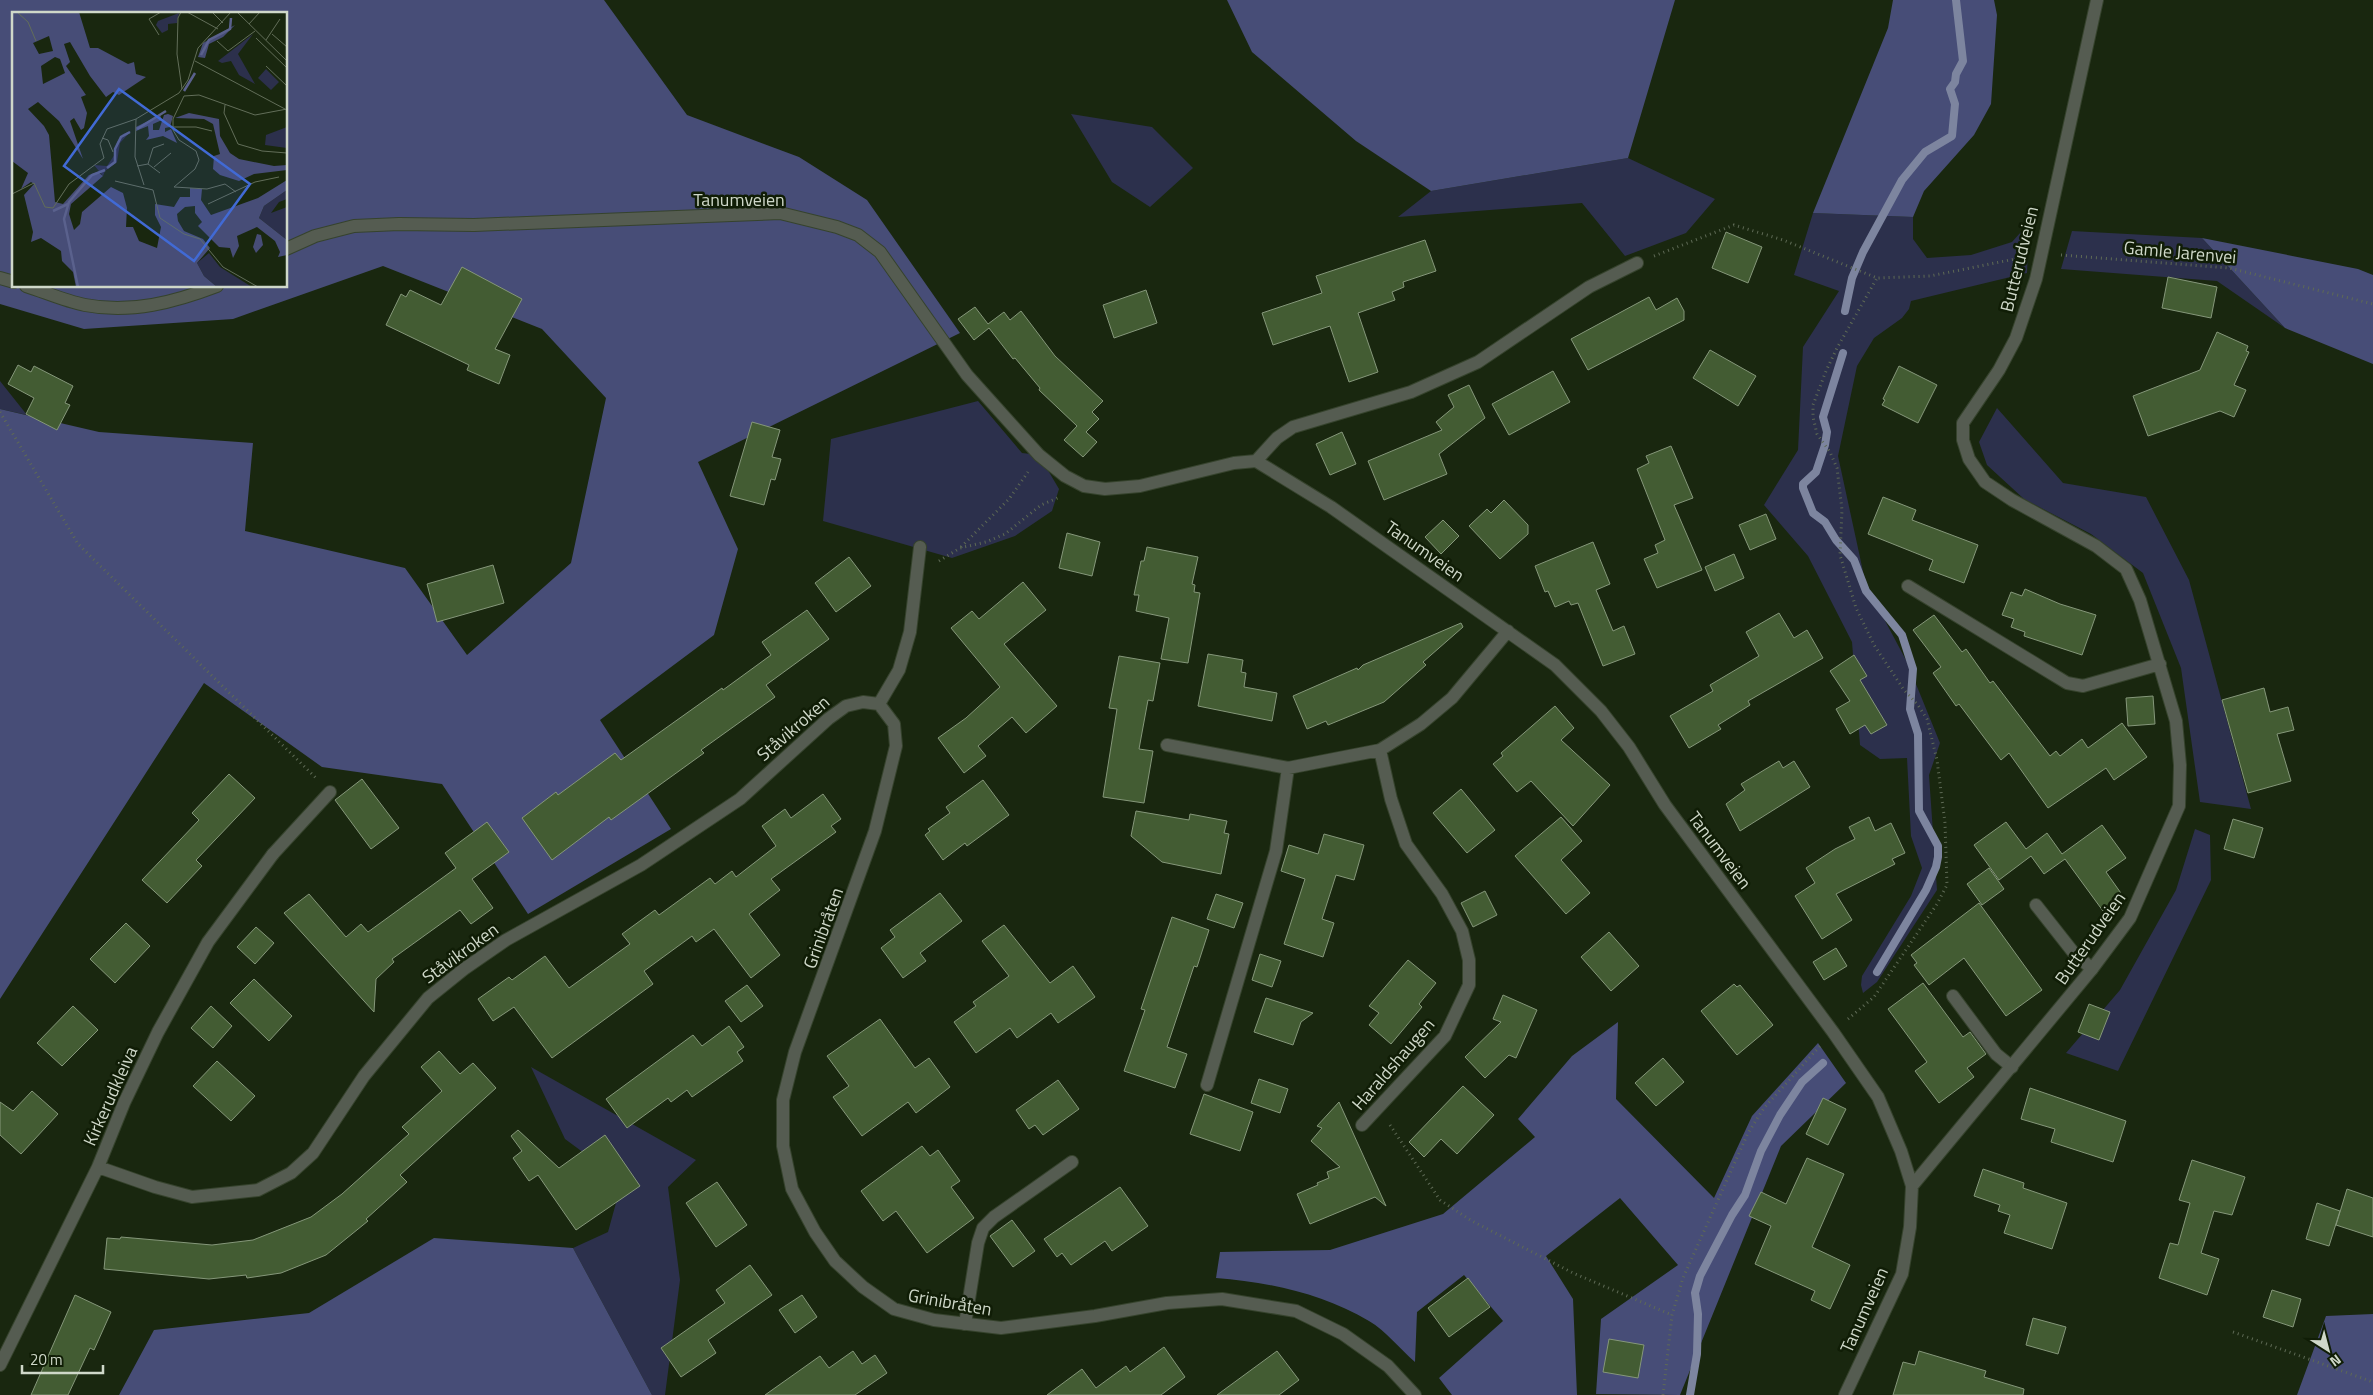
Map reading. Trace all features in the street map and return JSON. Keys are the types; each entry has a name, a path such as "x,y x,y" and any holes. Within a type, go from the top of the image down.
{"street":[{"name":"Butterudveien","path":"1912,1186 2092,969 2130,918 2179,806 2180,765 2176,721 2140,600 2126,569 2096,546 2012,500 1985,482 1969,459 1963,440 1963,423 1999,370 2016,338 2036,279 2096,0"},
{"name":"Tanumveien","path":"288,248 314,236 354,226 399,224 474,225 780,213 837,227 858,235 880,252 967,374 1039,455 1065,476 1084,486 1105,489 1140,486 1234,464 1256,461 1331,507 1555,665 1601,711 1629,747 1665,805 1833,1032 1878,1097 1901,1152 1912,1186 1910,1227 1902,1274 1844,1395"},
{"path":"1256,461 1277,438 1293,427 1411,392 1478,362 1589,287 1637,263"},
{"path":"32,288 85,305 128,308 173,302 212,288"},
{"path":"879,704 899,670 910,632 920,547"},
{"path":"1908,586 2067,683 2083,686 2160,664"},
{"path":"1167,745 1288,768 1380,750 1421,724 1452,698 1508,632"},
{"name":"Ståvikroken","path":"98,1167 155,1187 192,1197 258,1190 291,1173 313,1153 364,1076 428,998 464,969 506,940 641,865 740,799 828,719 846,706 863,702 879,704"},
{"name":"Grinibråten","path":"879,704 894,724 896,746 875,831 795,1052 783,1100 783,1146 792,1189 815,1232 835,1261 863,1287 894,1309 934,1320 1001,1328 1095,1316 1166,1303 1222,1299 1296,1311 1343,1334 1388,1366 1415,1395"},
{"name":"Haraldshaugen","path":"1362,1125 1445,1036 1469,985 1469,960 1462,931 1442,894 1406,844 1391,799 1380,750"},
{"path":"1208,1085 1276,851 1288,768"},
{"name":"Kirkerudkleiva","path":"0,1365 98,1167 124,1103 208,942 273,854 330,792"},
{"path":"2036,905 2073,952 2092,969"},
{"path":"1953,996 1996,1054 2012,1067"},
{"path":"965,1324 978,1243 983,1228 994,1217 1072,1162"}],"path":[{"path":"1637,263 1734,225 1784,240 1846,267 1877,278 1837,348 1813,405 1817,434 1830,452 1837,468 1841,494 1842,536 1840,555 1844,575 1859,616 1874,645 1904,690 1918,705 1927,719 1937,760 1945,823 1947,885 1937,904 1874,997 1833,1032 1764,1108 1748,1133 1683,1278 1672,1315 1663,1395"},
{"name":"Gamle Jarenvei","path":"1877,278 1930,276 2040,254 2229,268 2373,304"},
{"path":"0,412 78,544 330,792"},
{"path":"918,575 960,548 1009,499 1039,455"},
{"path":"960,548 986,542 1005,534 1041,505 1084,486"},
{"path":"1379,1108 1440,1200 1472,1221 1573,1274 1672,1315"},
{"path":"2233,1332 2373,1382"}],"shaded area":[{"path":"0,0 604,0 687,115 799,157 867,200 960,333 698,462 738,549 714,635 600,720 671,829 528,914 442,784 322,767 204,683 0,999 0,409 99,432 253,443 245,531 405,568 467,655 571,563 606,398 542,329 383,266 233,319 84,329 0,304"},
{"path":"1227,0 1675,0 1628,158 1431,191 1356,141 1252,52"},
{"path":"1893,0 1994,0 1997,15 1991,104 1974,135 1924,191 1913,217 1813,213 1888,28"},
{"path":"1071,114 1152,127 1193,168 1150,207 1112,182"},
{"path":"1628,158 1715,199 1686,233 1625,256 1582,203 1398,217 1431,191"},
{"path":"1813,213 1913,217 1913,239 1927,258 1971,255 2012,242 2029,223 2027,273 1911,301 1909,309 1902,318 1874,338 1857,366 1838,456 1866,585 1907,662 1940,743 1929,775 1937,890 1877,982 1863,993 1861,985 1862,976 1911,896 1922,868 1911,836 1907,758 1880,759 1860,745 1852,642 1808,556 1764,505 1798,450 1803,347 1839,291 1794,275"},
{"path":"2072,231 2202,238 2285,328 2217,281 2061,269"},
{"path":"2202,238 2358,269 2373,275 2373,364 2285,328"},
{"path":"0,381 27,415 0,409"},
{"path":"978,401 1022,453 1039,455 1059,489 1052,511 1015,536 952,558 823,521 831,439"},
{"path":"1997,408 2063,483 2146,497 2189,580 2251,809 2200,802 2181,668 2143,573 2091,534 2024,499 1987,465 1979,442"},
{"path":"2195,829 2210,835 2211,880 2118,1071 2066,1053 2120,990 2176,890"},
{"path":"1618,1022 1616,1099 1714,1198 1752,1116 1818,1043 1846,1083 1781,1146 1680,1395 1596,1394 1601,1319 1678,1265 1620,1198 1546,1256 1573,1299 1577,1395 1452,1395 1439,1378 1503,1321 1464,1275 1417,1312 1415,1362 1375,1325 1333,1303 1276,1286 1216,1278 1220,1252 1330,1250 1443,1214 1535,1137 1518,1119 1572,1056"},
{"path":"531,1067 696,1160 668,1187 680,1280 665,1395 652,1395 573,1248 608,1232 622,1181 565,1139"},
{"path":"434,1238 573,1248 652,1395 119,1395 154,1330 309,1313"},
{"path":"2373,1314 2373,1395 2297,1395 2326,1316"}],"building":[{"path":"1726,232 1762,247 1748,283 1712,268"},
{"path":"1425,240 1436,271 1403,282 1404,287 1392,292 1395,300 1358,313 1378,372 1349,382 1330,326 1273,345 1262,313 1322,293 1316,276"},
{"path":"462,267 522,299 495,349 510,355 499,384 467,370 469,365 386,325 401,294 406,297 410,290 441,305"},
{"path":"2168,277 2217,287 2211,318 2162,308"},
{"path":"1146,290 1157,323 1114,338 1103,305"},
{"path":"1649,297 1656,310 1677,298 1684,311 1684,320 1588,370 1571,339"},
{"path":"975,307 988,324 1004,312 1010,320 1021,311 1055,356 1103,401 1092,412 1099,419 1086,432 1097,442 1083,457 1064,440 1077,426 1039,390 1040,388 1015,358 1013,359 989,328 974,340 958,319"},
{"path":"2217,332 2248,346 2246,351 2249,352 2234,385 2246,390 2234,417 2220,411 2148,436 2133,396 2200,370"},
{"path":"1710,350 1756,376 1738,406 1693,378"},
{"path":"18,365 31,372 34,366 73,386 65,403 70,405 57,430 26,414 34,398 8,384"},
{"path":"1899,366 1937,385 1918,423 1882,405"},
{"path":"1553,371 1570,402 1509,435 1492,404"},
{"path":"1469,385 1485,418 1439,454 1447,474 1384,500 1368,461 1442,430 1436,422 1454,407 1448,395"},
{"path":"752,422 780,430 772,457 781,459 775,480 771,479 764,505 730,496"},
{"path":"1342,432 1356,464 1330,475 1316,444"},
{"path":"1671,446 1693,498 1674,505 1702,570 1657,588 1644,559 1658,553 1655,545 1665,540 1637,469 1649,463 1646,456"},
{"path":"1883,497 1916,510 1912,520 1978,545 1964,583 1929,570 1933,560 1868,534"},
{"path":"1504,500 1528,525 1528,534 1500,559 1469,526 1487,509 1491,513"},
{"path":"1766,514 1776,539 1750,550 1739,525"},
{"path":"1443,520 1459,536 1441,554 1425,537"},
{"path":"1067,533 1100,542 1092,576 1059,568"},
{"path":"1593,542 1610,584 1596,590 1613,631 1624,626 1635,654 1603,666 1578,603 1571,605 1569,601 1555,607 1548,591 1545,592 1535,566"},
{"path":"1147,547 1198,557 1192,584 1195,585 1194,592 1200,593 1188,663 1161,659 1169,618 1136,611 1139,595 1134,595 1141,561 1144,561"},
{"path":"1734,554 1744,578 1715,591 1705,567"},
{"path":"849,557 871,586 836,612 815,583"},
{"path":"493,565 504,603 437,622 427,584"},
{"path":"1023,582 1046,610 1004,644 1057,706 1026,733 1012,717 978,746 986,756 964,773 938,738 966,718 1000,687 951,628 972,611 979,619"},
{"path":"2025,589 2060,604 2096,615 2082,655 2024,636 2025,632 2011,627 2014,619 2002,615 2011,592 2022,596"},
{"path":"807,610 829,639 766,685 775,697 701,750 704,753 611,820 609,817 552,860 522,818 556,792 558,795 615,753 621,760 771,655 762,642"},
{"path":"1779,613 1794,638 1807,630 1823,658 1748,701 1750,705 1718,725 1721,729 1689,748 1670,716 1713,691 1710,685 1759,656 1746,632"},
{"path":"1934,615 1962,652 1966,649 1990,683 1993,681 2050,756 2056,751 2060,756 2082,739 2088,748 2122,723 2147,757 2114,780 2106,768 2048,808 2009,753 2001,760 1959,704 1956,706 1933,673 1941,667 1913,630"},
{"path":"1461,623 1463,627 1423,662 1426,665 1384,702 1328,725 1326,721 1307,729 1293,696 1357,668 1358,670 1363,665"},
{"path":"1208,654 1243,660 1241,672 1246,673 1244,687 1277,693 1272,721 1198,706"},
{"path":"1854,655 1867,676 1860,680 1887,725 1871,734 1865,725 1850,734 1836,709 1850,701 1830,671"},
{"path":"1119,656 1160,663 1153,701 1148,700 1139,749 1153,751 1144,803 1103,797 1117,709 1109,708"},
{"path":"2264,688 2270,712 2288,707 2294,730 2277,734 2291,781 2248,793 2222,700"},
{"path":"2153,696 2155,724 2128,726 2126,698"},
{"path":"1555,706 1574,728 1561,740 1610,785 1573,826 1531,781 1517,792 1493,764 1503,756 1501,753"},
{"path":"1779,761 1783,768 1794,761 1810,787 1740,831 1726,804 1745,790 1741,784"},
{"path":"229,774 255,798 196,860 202,866 167,903 142,880 199,820 192,813"},
{"path":"362,779 399,828 371,849 335,800"},
{"path":"983,780 1009,815 967,846 965,843 943,860 925,835 930,831 928,829 950,813 946,807"},
{"path":"1461,789 1495,830 1467,853 1433,813"},
{"path":"823,794 841,819 831,826 836,832 771,879 780,890 749,914 780,955 751,978 714,929 696,942 692,936 644,971 653,984 552,1058 514,1007 493,1021 478,999 509,977 512,980 545,956 569,988 630,944 622,934 655,910 659,915 710,878 715,884 732,871 736,877 776,846 762,826 785,809 791,818"},
{"path":"1136,811 1189,820 1190,814 1227,821 1224,833 1229,834 1221,874 1162,862 1131,836"},
{"path":"1561,817 1582,841 1561,860 1590,893 1566,914 1515,856"},
{"path":"1869,817 1875,831 1891,823 1905,853 1892,859 1895,864 1836,894 1852,920 1822,939 1795,896 1815,883 1806,868 1835,849 1855,839 1849,827"},
{"path":"2233,819 2263,828 2254,858 2224,849"},
{"path":"487,822 509,852 472,879 493,908 471,924 460,910 392,959 394,962 376,979 374,1012 284,913 309,894 346,937 361,924 368,932 456,868 445,853"},
{"path":"2006,822 2026,849 2047,833 2062,854 2102,825 2126,858 2106,872 2123,896 2103,911 2065,859 2044,874 2031,856 1999,880 1974,845"},
{"path":"1324,834 1364,845 1354,880 1336,875 1322,919 1334,923 1323,957 1284,944 1305,879 1281,871 1289,845 1318,854"},
{"path":"1989,868 2004,889 1982,905 1967,884"},
{"path":"1485,891 1497,915 1473,927 1461,903"},
{"path":"940,893 962,921 920,953 926,961 903,978 881,948 895,937 890,930"},
{"path":"1216,894 1243,903 1234,928 1207,919"},
{"path":"1979,903 2042,990 2006,1016 1964,958 1929,985 1914,965 1917,963 1911,955"},
{"path":"1172,917 1209,930 1197,967 1194,966 1167,1047 1187,1054 1175,1088 1124,1071 1145,1010 1141,1009"},
{"path":"126,923 150,946 115,983 90,959"},
{"path":"1004,925 1050,983 1073,966 1095,997 1058,1023 1051,1013 1017,1038 1010,1028 976,1053 954,1022 976,1006 973,1002 1009,976 982,941"},
{"path":"256,927 274,943 255,964 237,947"},
{"path":"1609,932 1639,966 1611,991 1581,957"},
{"path":"1836,948 1847,966 1824,980 1813,962"},
{"path":"1260,954 1281,961 1272,987 1252,980"},
{"path":"1408,960 1436,983 1419,1004 1422,1007 1391,1044 1369,1025 1379,1013 1369,1006"},
{"path":"254,979 292,1016 269,1041 230,1003"},
{"path":"1923,983 1963,1037 1970,1032 1986,1054 1967,1068 1974,1077 1939,1103 1915,1071 1927,1062 1888,1009"},
{"path":"1734,984 1737,987 1740,985 1773,1025 1737,1055 1701,1011"},
{"path":"747,985 763,1006 741,1022 725,1001"},
{"path":"1503,995 1537,1010 1516,1058 1509,1055 1485,1078 1465,1057 1501,1022 1493,1019"},
{"path":"1266,998 1313,1013 1301,1022 1293,1045 1254,1032"},
{"path":"2089,1004 2110,1012 2099,1040 2078,1032"},
{"path":"73,1006 98,1030 62,1066 37,1043"},
{"path":"211,1006 232,1026 213,1048 191,1028"},
{"path":"880,1019 915,1068 929,1058 950,1087 916,1113 908,1102 862,1136 833,1097 849,1086 827,1056"},
{"path":"729,1026 744,1047 737,1052 743,1061 692,1097 687,1090 671,1102 668,1098 627,1128 606,1099 693,1035 702,1046"},
{"path":"439,1051 460,1074 473,1063 496,1088 400,1175 407,1182 366,1219 368,1221 326,1255 281,1273 247,1278 246,1275 209,1279 104,1269 107,1238 120,1239 121,1237 212,1245 253,1240 311,1217 342,1194 409,1134 402,1127 442,1091 421,1067"},
{"path":"1663,1058 1684,1082 1656,1106 1635,1083"},
{"path":"217,1061 255,1096 231,1121 193,1086"},
{"path":"1259,1079 1288,1089 1280,1113 1251,1103"},
{"path":"1058,1080 1079,1109 1043,1135 1035,1125 1029,1129 1016,1110"},
{"path":"1463,1086 1494,1115 1457,1154 1441,1139 1424,1157 1409,1142"},
{"path":"2030,1088 2126,1121 2113,1162 2051,1142 2055,1129 2021,1119"},
{"path":"32,1091 58,1114 21,1154 0,1135 0,1102 13,1111"},
{"path":"1204,1094 1253,1112 1240,1151 1190,1134"},
{"path":"1823,1098 1846,1109 1828,1145 1806,1134"},
{"path":"1339,1102 1386,1206 1375,1197 1310,1224 1297,1194 1318,1185 1317,1183 1329,1178 1327,1172 1340,1167 1311,1141 1322,1128 1317,1126"},
{"path":"518,1130 559,1168 605,1135 640,1186 576,1230 538,1175 529,1181 513,1158 522,1151 511,1136"},
{"path":"922,1146 930,1156 938,1150 960,1181 951,1187 974,1218 927,1253 896,1211 883,1221 861,1191"},
{"path":"1807,1158 1844,1174 1812,1247 1850,1265 1830,1309 1811,1300 1815,1291 1755,1264 1771,1226 1749,1216 1761,1192 1786,1204"},
{"path":"2192,1160 2245,1177 2232,1215 2214,1211 2201,1253 2219,1259 2207,1295 2159,1278 2170,1243 2178,1245 2190,1203 2179,1200"},
{"path":"1983,1169 2024,1183 2023,1188 2067,1203 2052,1249 2004,1233 2010,1215 1998,1211 2000,1205 1974,1196"},
{"path":"717,1182 747,1225 716,1247 686,1203"},
{"path":"1120,1187 1148,1226 1112,1251 1105,1241 1071,1265 1062,1253 1057,1257 1044,1239"},
{"path":"2347,1189 2373,1198 2373,1237 2336,1225"},
{"path":"2317,1203 2340,1211 2329,1246 2306,1239"},
{"path":"1012,1220 1035,1251 1013,1267 990,1236"},
{"path":"750,1265 772,1295 708,1340 716,1353 681,1377 661,1348 725,1303 716,1290"},
{"path":"1468,1278 1490,1307 1449,1337 1428,1308"},
{"path":"2272,1290 2301,1299 2293,1327 2263,1317"},
{"path":"75,1295 111,1312 94,1350 90,1348 68,1395 31,1395"},
{"path":"802,1295 817,1317 795,1333 779,1310"},
{"path":"2033,1318 2066,1327 2058,1354 2026,1345"},
{"path":"1609,1339 1644,1345 1638,1378 1603,1372"},
{"path":"1164,1347 1185,1377 1161,1395 1047,1395 1082,1369 1096,1388 1126,1366 1130,1372"},
{"path":"853,1351 862,1364 875,1355 887,1373 855,1395 765,1395 820,1356 829,1368"},
{"path":"1277,1351 1299,1380 1279,1395 1217,1395"},
{"path":"1919,1351 1986,1371 1984,1377 2024,1389 2023,1395 1893,1395 1903,1362 1915,1365"}],"waterway":[{"path":"1845,311 1852,278 1863,252 1902,180 1925,152 1952,136 1955,104 1950,89 1955,82 1956,74 1963,61 1956,0"},
{"path":"1843,353 1823,417 1827,432 1825,445 1816,472 1803,484 1803,488 1813,513 1825,522 1836,540 1854,560 1866,591 1902,635 1913,669 1910,709 1918,734 1919,811 1938,846 1936,867 1926,890 1877,972"},
{"path":"1690,1395 1697,1354 1698,1314 1695,1293 1700,1276 1732,1215 1745,1195 1761,1151 1780,1115 1802,1082 1823,1063"}]}
